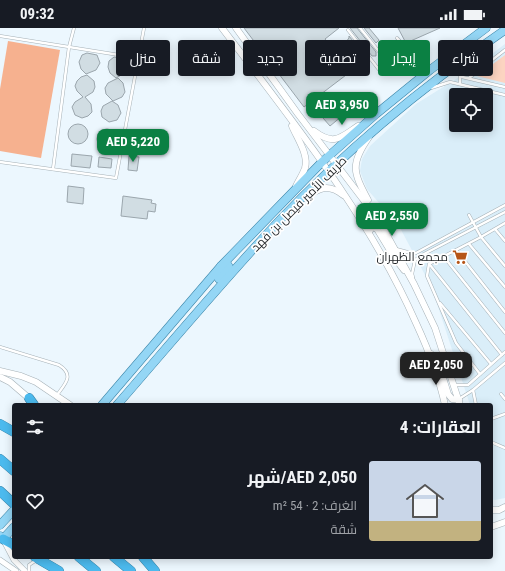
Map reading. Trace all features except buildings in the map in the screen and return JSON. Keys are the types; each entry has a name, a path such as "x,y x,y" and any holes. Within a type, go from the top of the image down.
{"highway":[{"path":"0,424 12,431"},
{"path":"0,459 12,470"},
{"path":"0,491 12,502"},
{"path":"1,539 12,544"},
{"path":"38,559 59,571"},
{"path":"81,559 96,571"},
{"path":"116,559 131,571"},
{"path":"145,559 155,571"}],"main road":[{"name":"طريف الأمير فيصل بن فهد","path":"103,403 221,266 322,162 376,114 430,70 486,28"},
{"name":"طريف الأمير فيصل بن فهد","path":"490,40 505,30"},
{"name":"طريف الأمير فيصل بن فهد","path":"119,403 233,272 329,171 374,130 441,76"},
{"path":"177,336 198,306 229,267 227,264 221,266"},
{"path":"0,525 12,512"},
{"path":"1,539 12,529"}],"street":[{"path":"222,28 329,171 369,232 394,275 427,348 444,403"},
{"path":"236,28 378,219"},
{"path":"307,125 323,138 336,139 376,114"},
{"path":"288,115 304,152 306,164 294,191"},
{"path":"374,130 358,154 355,171 357,181 395,248 435,328 455,385 459,402"},
{"path":"293,208 316,191 327,188 337,190 348,199"},
{"path":"369,232 372,227 377,229 394,257 414,284"},
{"path":"427,348 438,366 448,394 452,399 459,402"},
{"path":"0,371 21,376 36,382 62,400"},
{"path":"0,377 10,382 33,403"},
{"path":"493,510 499,510 505,507"},
{"path":"493,526 505,522"},
{"path":"1,539 12,557"},
{"path":"13,559 25,571"},
{"path":"0,560 16,571"}],"lane":[{"path":"53,169 69,47 74,28"},
{"path":"142,40 144,28"},
{"path":"360,28 378,50"},
{"path":"348,30 378,68"},
{"path":"0,36 116,54"},
{"path":"469,78 505,50"},
{"path":"0,162 116,178 135,76"},
{"path":"460,84 460,76 505,87"},
{"path":"421,91 450,82 505,95"},
{"path":"395,248 411,253 416,252 505,205"},
{"path":"414,284 412,274 415,260 505,212"},
{"path":"469,214 481,237 505,266"},
{"path":"429,264 505,224"},
{"path":"495,228 505,241"},
{"path":"469,244 505,287"},
{"path":"456,250 505,312"},
{"path":"444,257 505,333"},
{"path":"429,264 427,276 456,343 480,374"},
{"path":"429,264 504,353 468,385 455,385"},
{"path":"437,300 491,364"},
{"path":"0,347 62,368 67,374 68,380 62,400"},
{"path":"459,402 505,363"},
{"path":"473,390 476,403"},
{"path":"502,394 505,399"},
{"path":"493,418 505,414"},
{"path":"493,443 505,448"},
{"path":"29,571 28,568 31,563 38,559"}],"shaded area":[{"path":"8,41 60,50 41,158 0,151 0,89"},
{"name":"مجمع الظهران","path":"505,44 505,498 493,500 493,403 469,403 432,288 399,226 367,189 360,171 362,159 370,146 416,104 461,76 493,76 493,53"},
{"path":"505,55 505,83 477,76 493,76 493,64"}],"place":[{"name":"مجمع الظهران","path":"460,257"}]}
